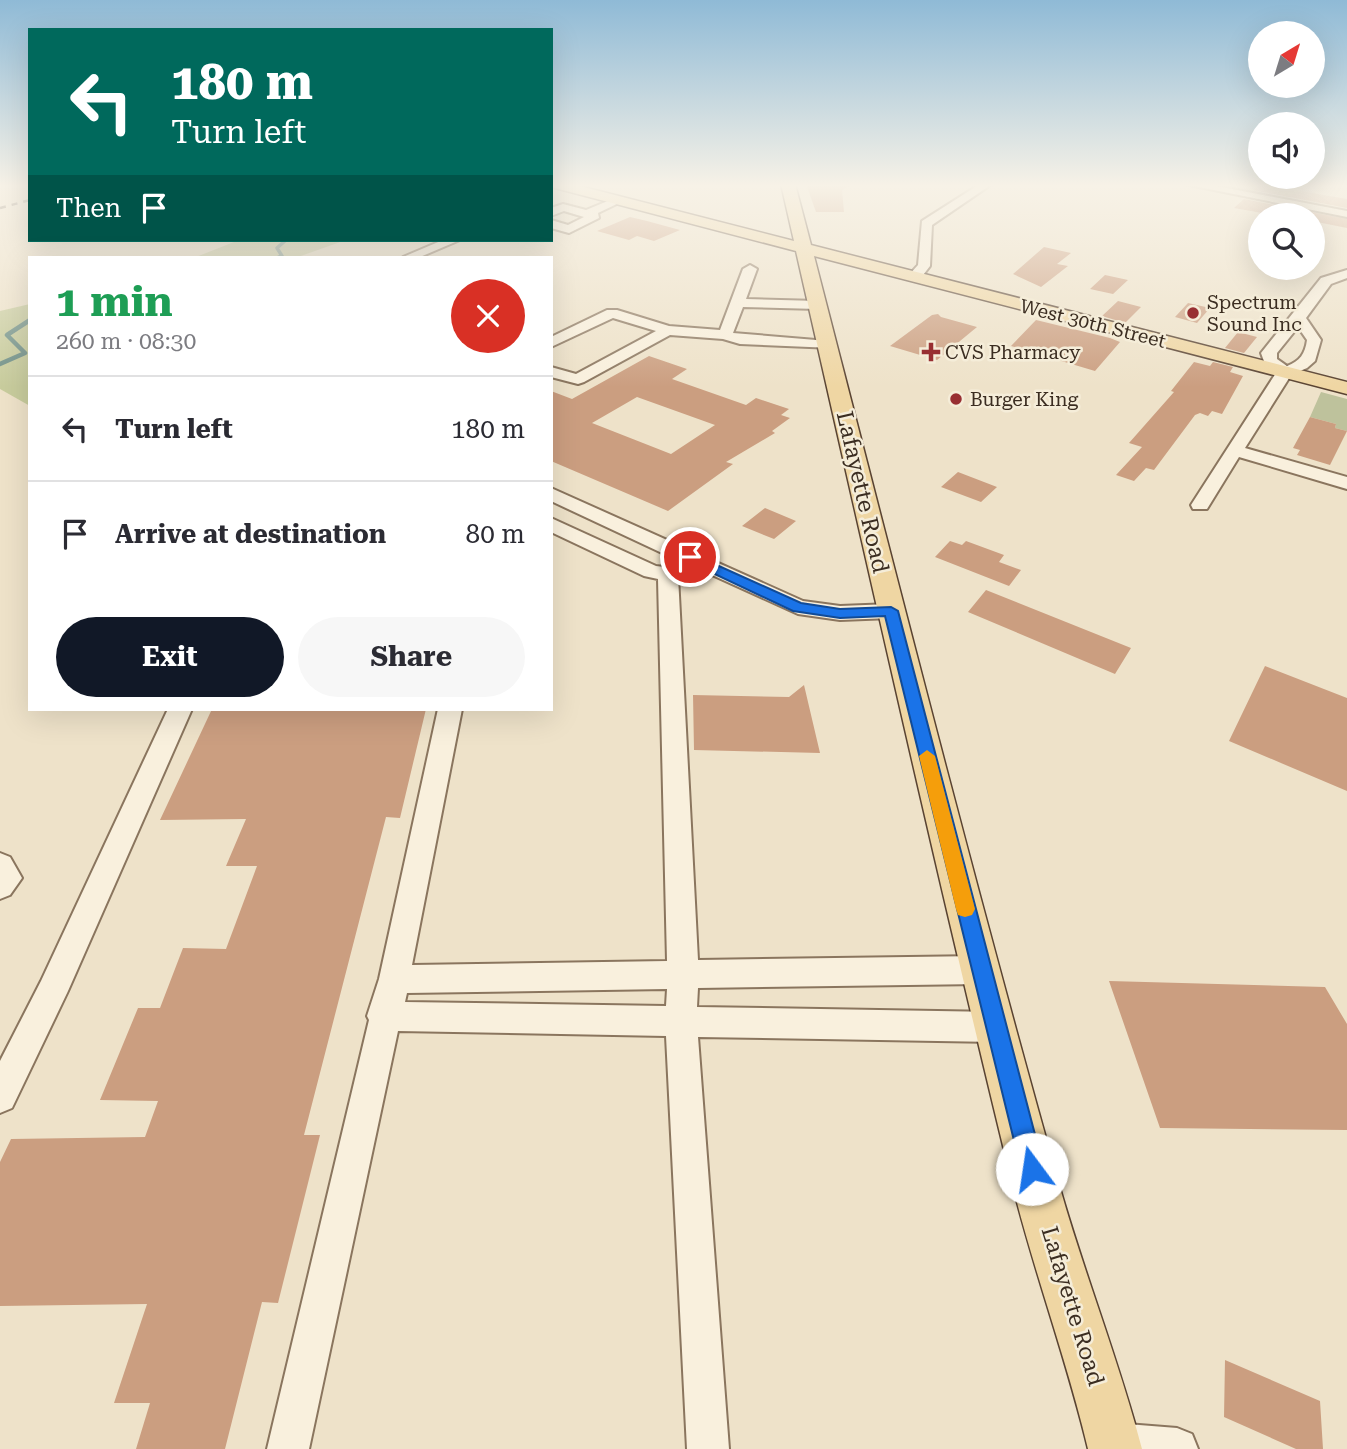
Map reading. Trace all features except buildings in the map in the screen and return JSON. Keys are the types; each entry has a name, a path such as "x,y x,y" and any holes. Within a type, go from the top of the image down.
{"main road":[{"name":"Lafayette Road","path":"804,252 891,611 1038,1192 1100,1389 1115,1447"},
{"name":"West 30th Street","path":"821,252 1347,388"}],"street":[{"path":"915,276 924,266 925,252"},
{"path":"725,335 750,269"},
{"path":"1285,372 1270,361 1269,353 1326,281 1347,274"},
{"path":"738,303 818,305"},
{"path":"553,342 612,313 668,330 725,335 740,340 828,345"},
{"path":"1200,505 1285,372 1298,369 1312,353 1314,340 1299,318"},
{"path":"553,373 578,379 668,330"},
{"path":"1234,450 1347,483"},
{"path":"553,495 679,566 798,607 840,613 891,611"},
{"path":"553,525 651,572 679,566"},
{"path":"679,566 683,975 681,1021 708,1449"},
{"path":"0,1096 52,991 179,711"},
{"path":"288,1449 383,1016 394,979 450,711"},
{"path":"0,865 8,878 0,887"},
{"path":"394,979 981,970"},
{"path":"383,1016 996,1027"},
{"path":"1115,1447 1177,1449"}],"green space":[{"path":"210,252 313,252 301,256 199,256"},
{"path":"28,304 28,405 0,389 0,311"},
{"path":"1321,392 1347,399 1347,431 1335,428 1336,424 1310,417"}],"waterway":[{"path":"279,252 282,256"},
{"path":"0,364 25,353 7,335 28,321"}],"slow traffic":[{"path":"927,756 965,909"}],"place":[{"name":"Spectrum Sound Inc","path":"1193,313"},
{"name":"CVS Pharmacy","path":"931,352"},
{"name":"Burger King","path":"956,399"}],"route":[{"path":"690,557 798,607 840,613 891,611 1032,1169"}]}
